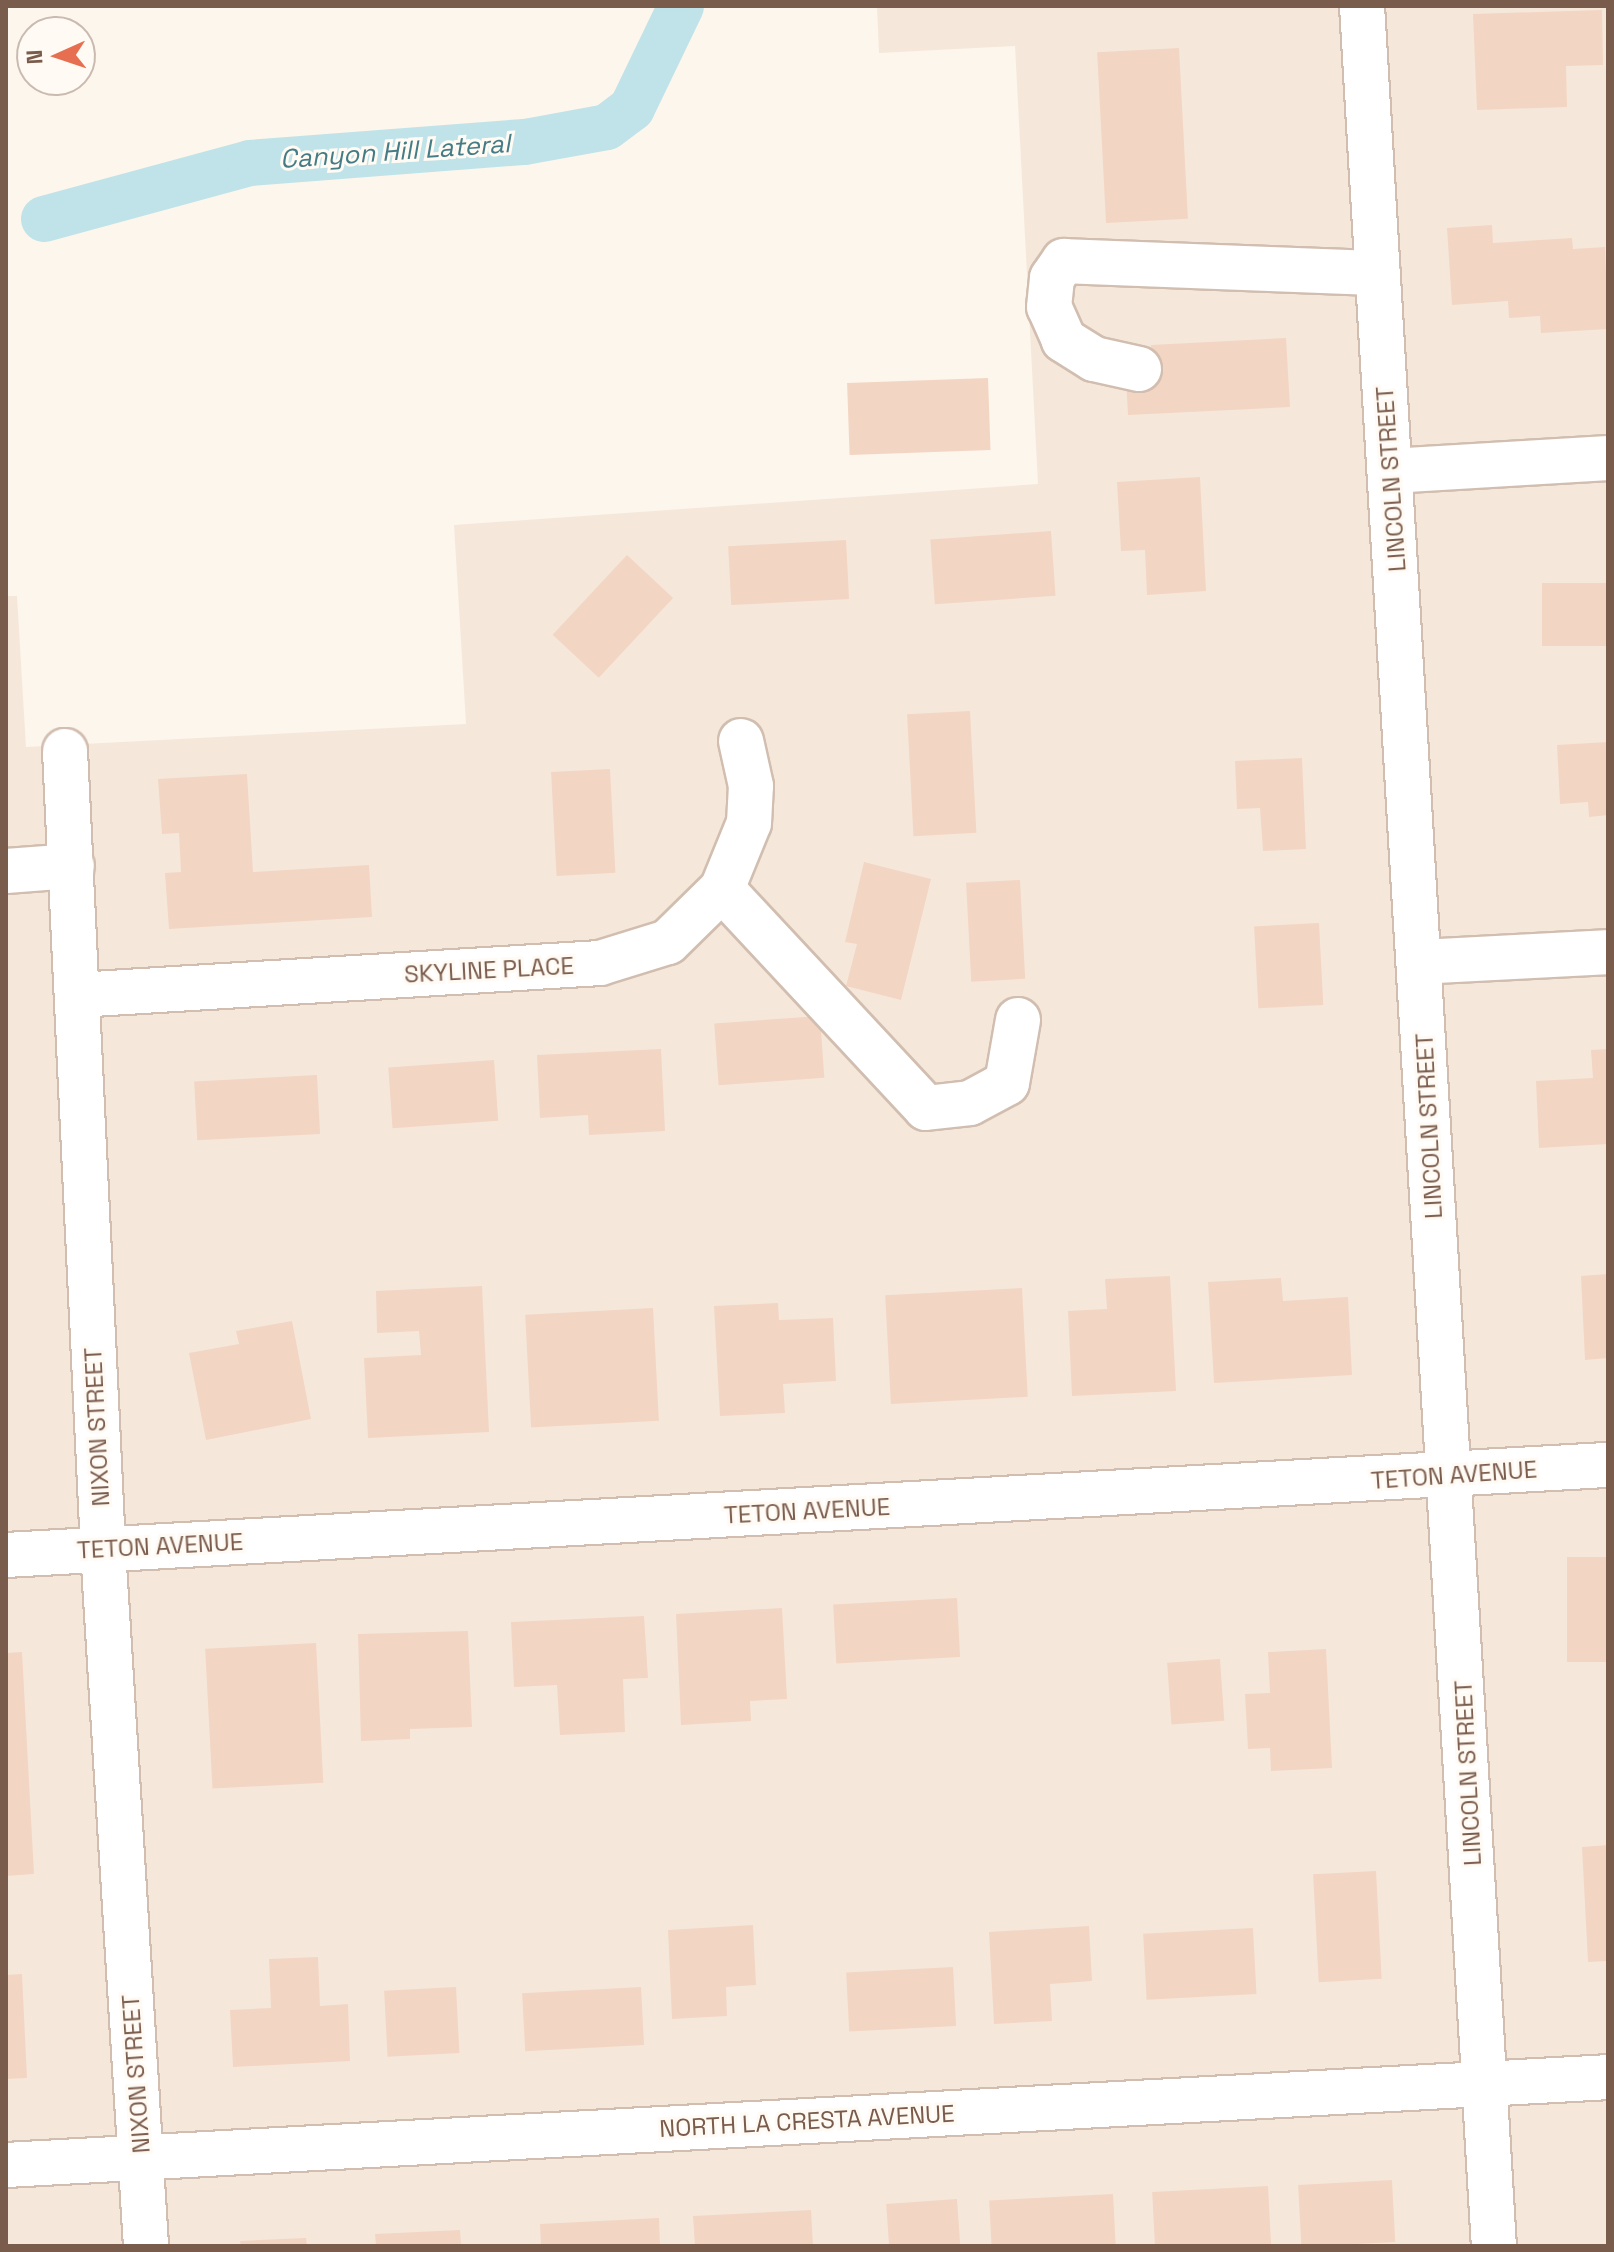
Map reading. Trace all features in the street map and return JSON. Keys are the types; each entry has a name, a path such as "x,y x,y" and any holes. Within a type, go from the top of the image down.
{"street":[{"name":"LINCOLN STREET","path":"1362,6 1494,2246"},
{"path":"1139,369 1094,359 1064,340 1049,307 1052,278 1064,261 1378,273"},
{"path":"1391,471 1608,458"},
{"name":"SKYLINE PLACE","path":"77,995 600,963 668,942 722,889 749,823 751,786 741,741"},
{"name":"NIXON STREET","path":"65,751 103,1549 146,2246"},
{"path":"6,871 72,866"},
{"path":"722,889 926,1108 970,1103 1007,1083 1018,1020"},
{"path":"1419,962 1608,952"},
{"name":"TETON AVENUE","path":"6,1555 1608,1465"},
{"name":"NORTH LA CRESTA AVENUE","path":"6,2165 1608,2077"}],"shaded area":[{"path":"877,6 1608,6 1608,2246 6,2246 6,596 17,596 26,747 466,724 454,525 1038,484 1015,46 879,53"}],"building":[{"path":"1602,10 1603,65 1566,66 1567,107 1477,110 1473,14"},
{"path":"1179,48 1188,219 1106,223 1097,52"},
{"path":"1492,225 1493,243 1572,238 1573,249 1605,247 1608,329 1541,333 1540,316 1509,318 1508,301 1452,305 1447,228"},
{"path":"1286,338 1290,407 1128,415 1126,379 1153,378 1151,345"},
{"path":"988,378 991,450 850,455 847,383"},
{"path":"1200,477 1206,591 1147,595 1145,550 1121,551 1117,482"},
{"path":"1051,531 1056,596 935,604 930,539"},
{"path":"846,540 849,599 731,605 728,546"},
{"path":"627,555 673,598 599,678 553,635"},
{"path":"1542,583 1608,583 1608,646 1542,646"},
{"path":"970,711 976,833 913,836 907,714"},
{"path":"1608,742 1608,815 1589,817 1588,802 1560,804 1557,745"},
{"path":"1302,758 1306,849 1263,851 1260,808 1237,809 1235,761"},
{"path":"610,769 615,873 557,876 551,772"},
{"path":"247,774 253,872 369,865 372,917 169,929 165,873 181,872 179,833 162,834 158,779"},
{"path":"864,862 931,879 901,1000 846,986 857,944 845,942"},
{"path":"1020,880 1025,979 971,982 966,883"},
{"path":"1319,923 1323,1005 1258,1008 1254,926"},
{"path":"820,1016 824,1078 719,1085 714,1023"},
{"path":"661,1049 665,1131 589,1135 588,1115 540,1118 537,1055"},
{"path":"1608,1049 1608,1144 1539,1148 1536,1081 1593,1078 1591,1050"},
{"path":"494,1060 498,1121 393,1128 388,1067"},
{"path":"317,1075 320,1134 197,1140 194,1081"},
{"path":"1608,1274 1608,1358 1585,1360 1581,1276"},
{"path":"1170,1276 1176,1391 1072,1396 1068,1311 1107,1309 1105,1279"},
{"path":"1281,1278 1283,1301 1348,1297 1352,1375 1214,1383 1208,1282"},
{"path":"482,1286 489,1432 368,1438 364,1358 421,1355 419,1331 377,1333 376,1291"},
{"path":"1022,1288 1028,1397 891,1404 885,1295"},
{"path":"778,1303 779,1320 833,1318 836,1381 783,1384 785,1413 720,1416 714,1306"},
{"path":"653,1308 659,1421 531,1428 525,1315"},
{"path":"292,1321 311,1419 206,1440 189,1353 239,1344 236,1331"},
{"path":"1567,1557 1608,1557 1608,1662 1567,1662"},
{"path":"957,1598 960,1657 836,1663 833,1604"},
{"path":"782,1608 787,1699 750,1701 751,1721 681,1725 676,1614"},
{"path":"644,1616 648,1678 623,1679 625,1732 560,1735 557,1685 514,1687 511,1622"},
{"path":"468,1631 472,1727 410,1729 410,1739 361,1741 358,1634"},
{"path":"316,1643 323,1783 212,1789 205,1649"},
{"path":"1326,1649 1332,1768 1271,1771 1270,1748 1248,1749 1245,1694 1270,1693 1268,1652"},
{"path":"22,1652 34,1874 6,1876 6,1653"},
{"path":"1220,1659 1224,1721 1171,1725 1167,1663"},
{"path":"1608,1845 1608,1961 1588,1962 1582,1847"},
{"path":"1376,1871 1382,1979 1319,1982 1313,1874"},
{"path":"753,1925 756,1985 726,1987 727,2016 672,2019 668,1930"},
{"path":"1089,1926 1092,1981 1050,1984 1052,2021 994,2024 989,1932"},
{"path":"1253,1928 1256,1994 1147,2000 1143,1934"},
{"path":"318,1957 320,2006 348,2004 350,2061 233,2067 230,2010 271,2008 269,1959"},
{"path":"953,1967 956,2026 849,2032 846,1973"},
{"path":"22,1974 27,2078 6,2079 6,1975"},
{"path":"456,1987 459,2053 388,2057 384,1991"},
{"path":"641,1987 644,2045 525,2051 522,1993"},
{"path":"1392,2180 1395,2242 1301,2246 1298,2185"},
{"path":"1268,2186 1271,2244 1155,2246 1152,2192"},
{"path":"1113,2194 1116,2246 992,2246 989,2200"},
{"path":"957,2199 960,2246 889,2246 886,2204"},
{"path":"811,2210 813,2246 695,2246 693,2216"},
{"path":"659,2218 660,2246 541,2246 540,2224"},
{"path":"460,2230 461,2246 376,2246 375,2234"},
{"path":"306,2238 307,2246 241,2246 240,2241"}],"waterway":[{"name":"Canyon Hill Lateral","path":"44,219 250,163 525,142 607,127 632,108 681,6"}]}
